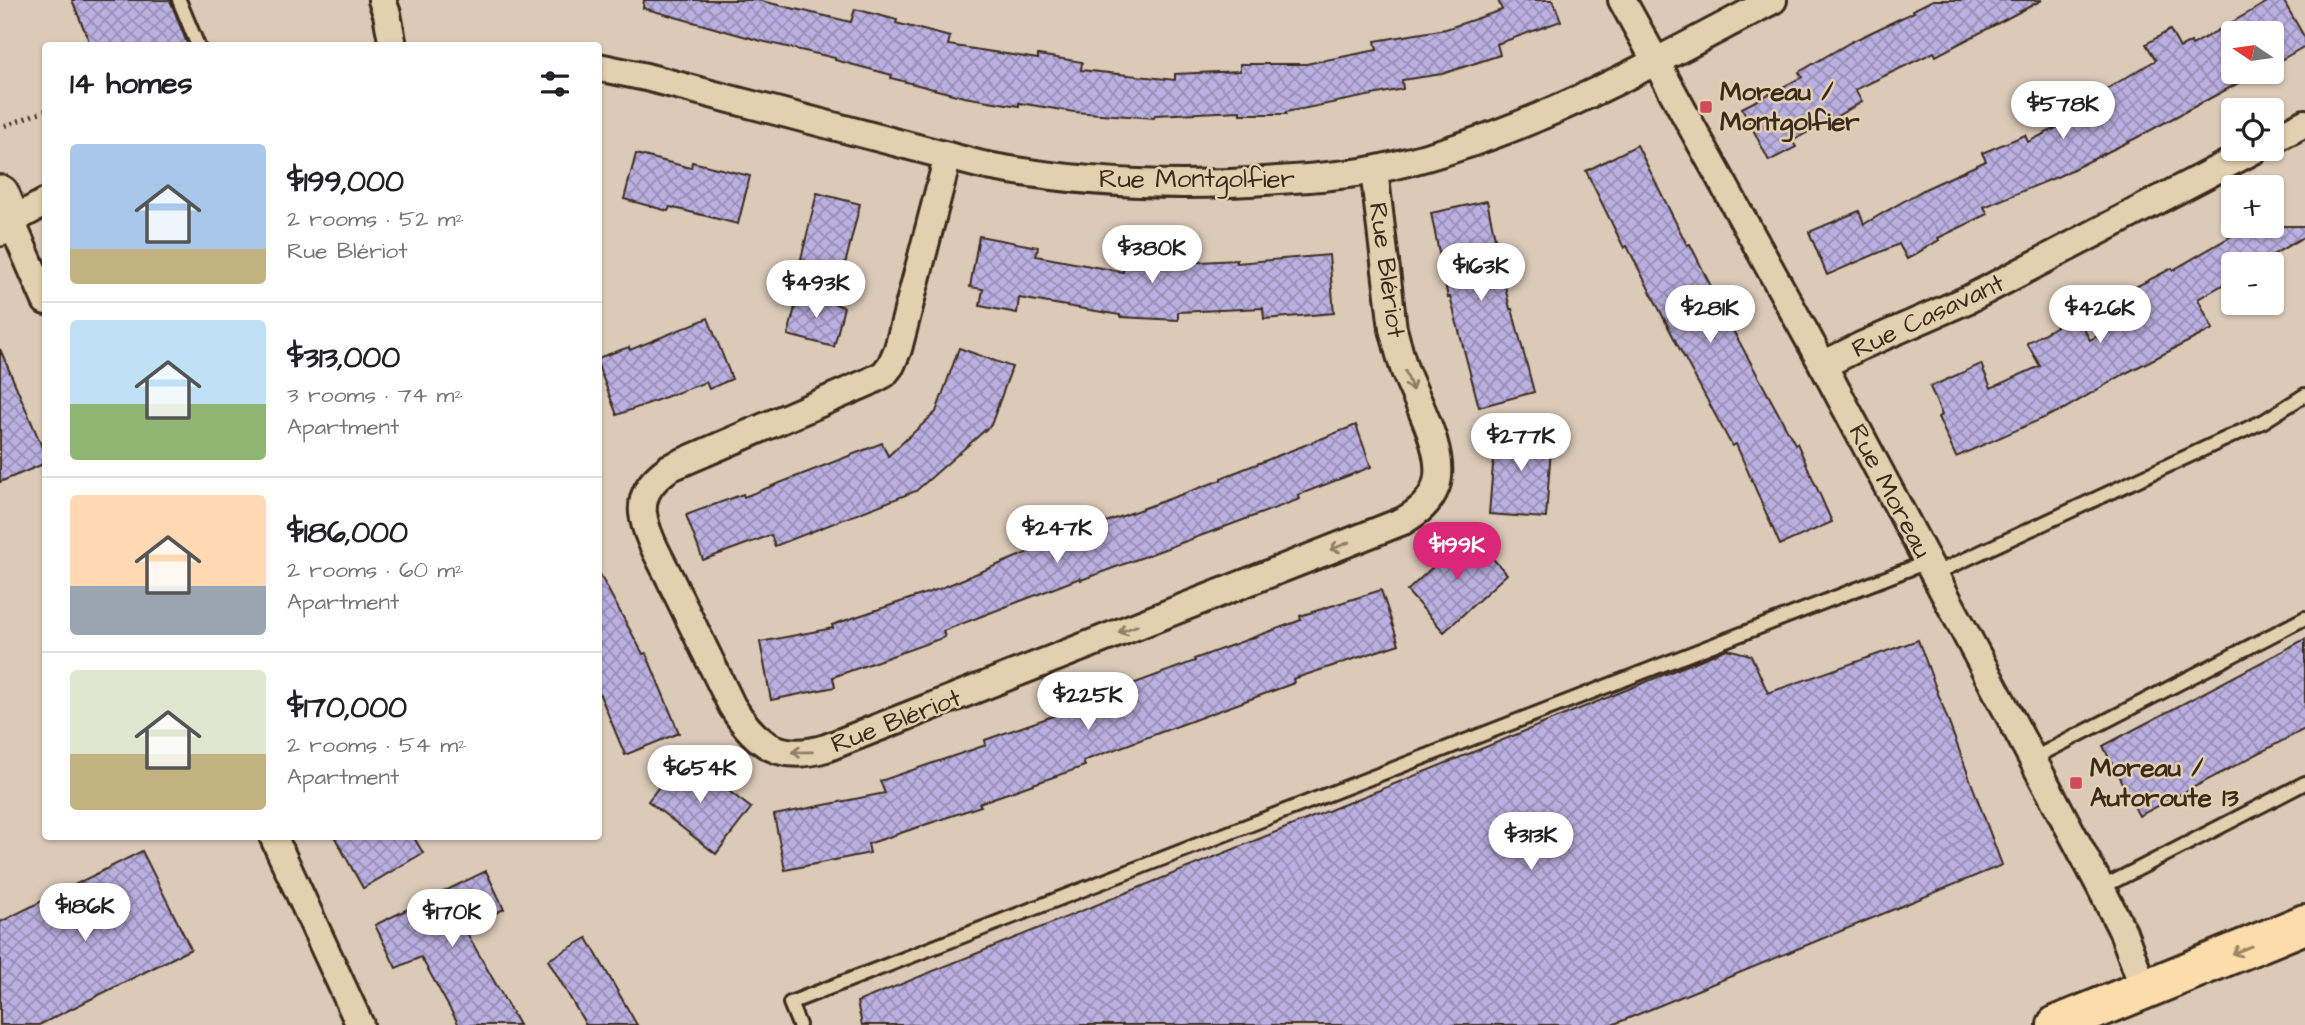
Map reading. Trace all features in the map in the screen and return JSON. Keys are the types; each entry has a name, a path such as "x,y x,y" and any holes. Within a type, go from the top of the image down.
{"main road":[{"path":"2057,1025 2305,924"}],"street":[{"path":"382,0 392,42"},
{"name":"Rue Moreau","path":"1622,0 1823,365 2101,888 2123,932 2144,989"},
{"name":"Rue Montgolfier","path":"602,67 982,165 1060,178 1152,184 1244,183 1374,170 1503,130 1558,108 1656,61 1773,0"},
{"path":"2284,134 2305,123"},
{"name":"Rue Blériot","path":"948,156 898,349 884,374 669,468 656,477 644,499 643,512 653,544 732,706 756,738 782,751 810,753 826,748 1404,521 1418,512 1429,500 1436,486 1438,457 1393,329 1374,170"},
{"name":"Rue Casavant","path":"1823,365 1981,293 2233,161"},
{"path":"42,203 4,214 42,293"},
{"path":"274,840 360,1025"}],"lane":[{"path":"179,0 196,42"},
{"path":"799,1025 790,1003 1930,568 2264,421 2305,395"},
{"path":"2032,759 2305,618"},
{"path":"2101,888 2305,783"}],"path":[{"path":"5,126 42,112"}],"building":[{"path":"72,0 170,0 186,42 89,42"},
{"path":"644,0 757,0 851,22 855,9 950,37 948,45 1038,59 1038,55 1082,62 1081,70 1175,80 1175,74 1240,71 1240,64 1306,64 1377,50 1375,41 1446,29 1502,10 1498,0 1553,0 1561,21 1497,44 1500,55 1442,74 1402,80 1403,89 1286,114 1240,114 1240,111 1155,115 1154,118 1074,112 1019,103 1019,106 964,97 891,78 892,75 835,58 761,41 643,8"},
{"path":"1933,0 2042,0 1936,56 1934,52 1855,90 1862,102 1792,141 1796,147 1769,161 1742,108 1802,77 1799,72 1851,42"},
{"path":"2271,0 2283,0 2305,38 2305,46 2284,58 2284,21 2234,21"},
{"path":"2221,28 2221,84 2237,84 2059,176 1984,207 1988,214 1938,238 1939,240 1907,259 1899,244 1827,275 1809,232 1859,211 1864,224 1925,189 1986,161 1982,153 2025,135 2028,142 2104,104 2098,94 2156,60 2146,44 2170,30 2180,48 2191,42 2192,45"},
{"path":"1637,145 1687,245 1690,244 1729,323 1795,444 1797,443 1832,522 1780,545 1736,444 1732,446 1627,246 1624,248 1586,171"},
{"path":"636,154 691,168 692,162 750,176 738,224 670,207 668,211 624,199"},
{"path":"817,193 860,204 841,281 803,274 806,261 801,259"},
{"path":"1487,201 1510,309 1534,392 1479,407 1450,297 1448,298 1431,213"},
{"path":"2284,226 2305,226 2305,236 2278,252 2221,252 2221,286 2198,299 2213,329 2126,373 2064,409 1956,457 1938,417 1942,415 1930,387 1981,364 1991,388 2040,366 2027,343 2076,315 2090,340 2131,317 2120,295 2172,268 2173,270 2228,238 2284,238"},
{"path":"979,236 1038,247 1036,256 1123,272 1123,266 1162,268 1163,264 1237,260 1237,263 1329,255 1334,313 1264,319 1263,308 1178,312 1178,320 1120,317 1019,298 1017,313 980,306 983,289 970,287"},
{"path":"799,291 844,307 834,347 788,335"},
{"path":"708,318 732,379 709,389 706,382 617,415 602,376 602,357 629,347 630,350"},
{"path":"959,348 1012,367 991,425 916,491 775,546 771,535 703,560 686,515 743,494 744,497 882,443 888,456 936,412"},
{"path":"0,349 42,447 42,465 0,482"},
{"path":"1356,425 1371,467 1298,495 1300,499 1081,580 1080,578 943,631 945,637 833,677 835,687 771,700 760,642 833,628 832,625 939,589 1065,537 1221,480"},
{"path":"1496,428 1552,432 1546,518 1489,514"},
{"path":"1469,533 1507,574 1444,632 1407,591"},
{"path":"602,578 643,654 646,653 679,733 625,755 602,700"},
{"path":"1381,590 1399,644 1293,679 1294,683 1083,761 1085,766 979,803 981,806 868,844 870,853 785,870 774,815 885,793 880,781 986,745 985,740 1090,703 1089,700 1301,620 1300,616"},
{"path":"2305,639 2305,729 2139,816 2103,746"},
{"path":"1918,640 2002,865 1612,1025 862,1025 857,1002 1727,649 1751,655 1768,693"},
{"path":"683,756 751,808 716,854 648,801"},
{"path":"336,840 415,840 423,853 363,888"},
{"path":"142,851 191,949 39,1025 0,1025 0,922"},
{"path":"486,871 504,909 464,928 519,1025 459,1025 421,957 396,968 375,925"},
{"path":"587,938 637,1025 586,1025 548,960"}],"place":[{"name":"Moreau / Montgolfier","path":"1706,107"},
{"name":"Moreau / Autoroute 13","path":"2076,783"}]}
